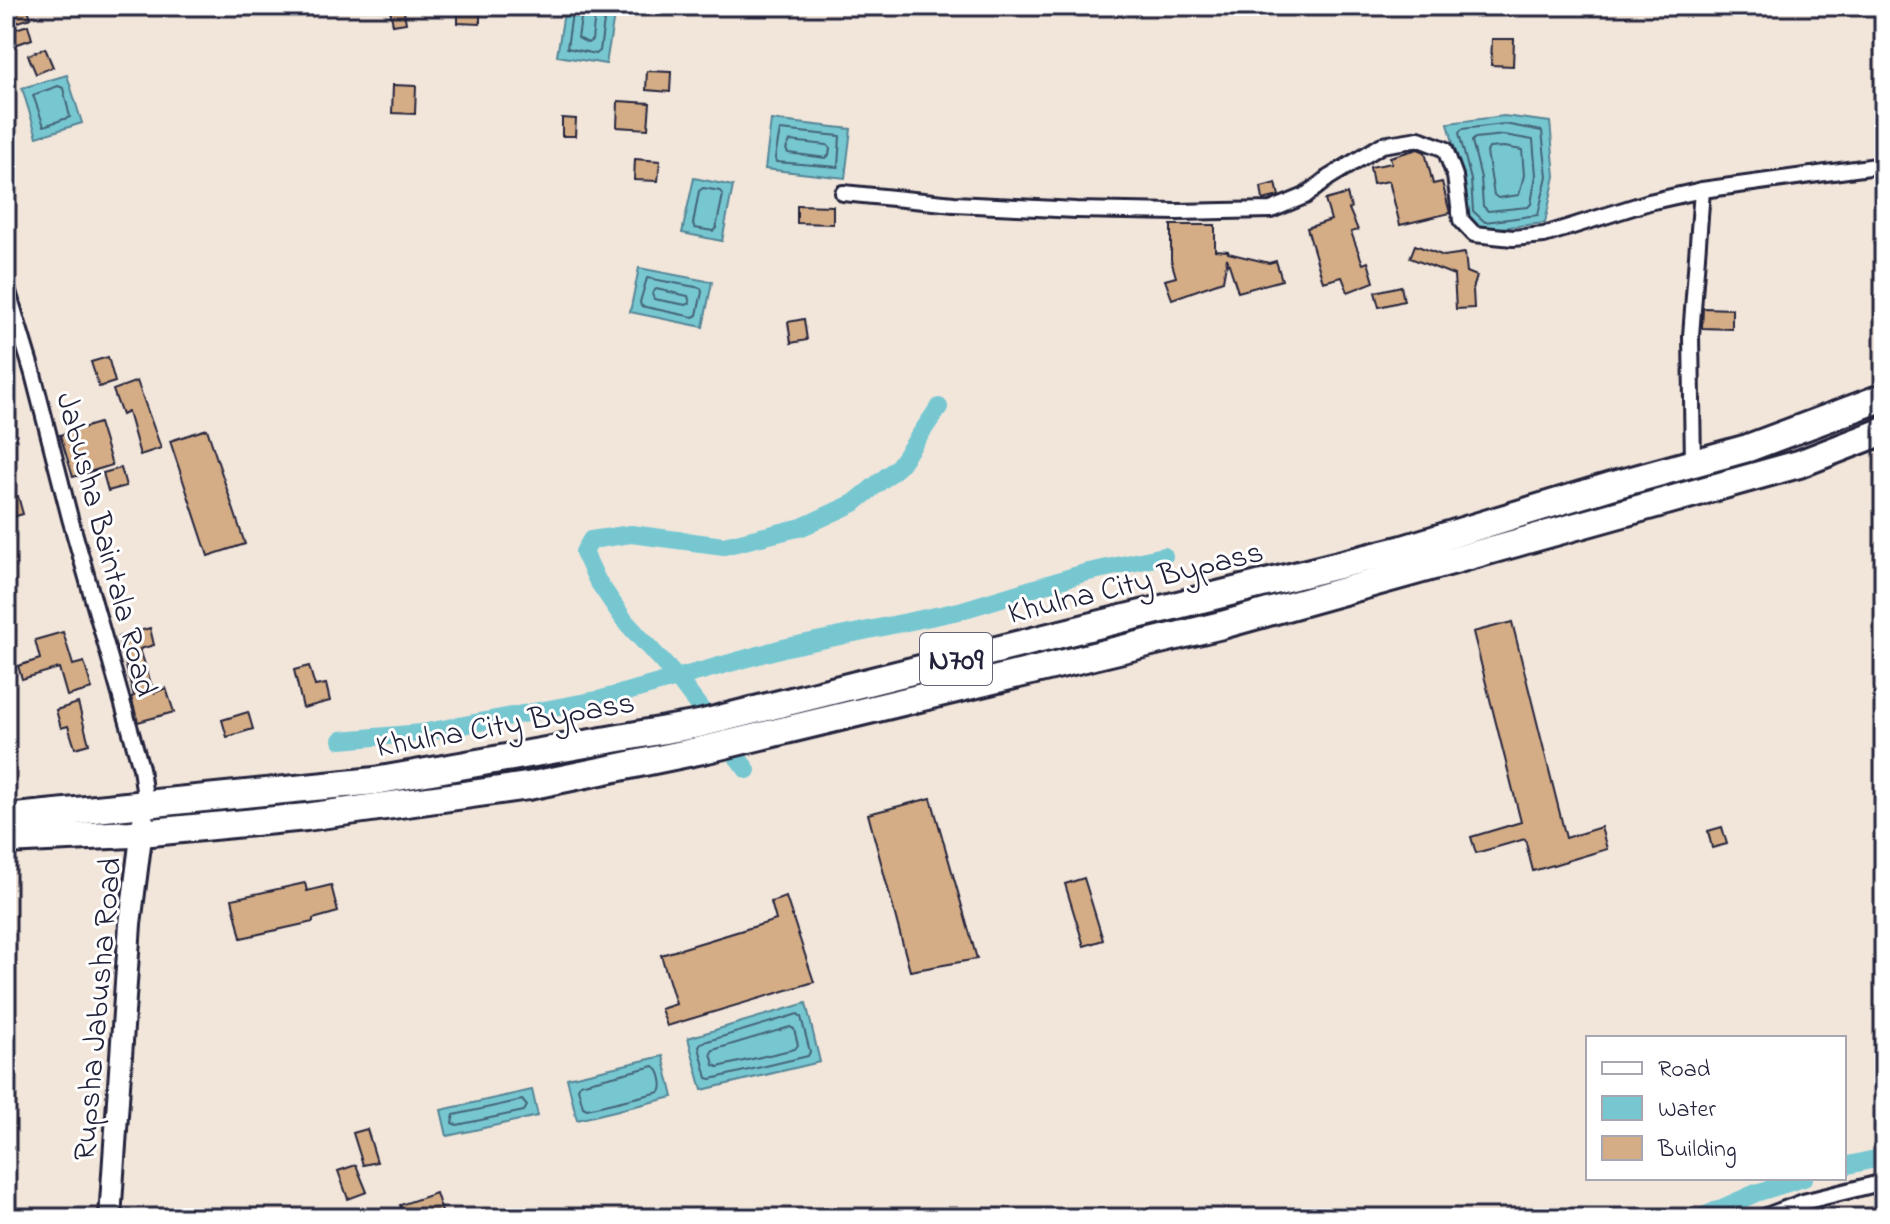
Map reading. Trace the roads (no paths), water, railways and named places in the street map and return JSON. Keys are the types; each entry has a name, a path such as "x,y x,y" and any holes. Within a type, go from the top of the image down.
{"highway":[{"name":"Khulna City Bypass","path":"6,818 375,781 699,724 1403,549 1748,448 1884,397"},
{"name":"Khulna City Bypass","path":"6,840 141,833 306,817 514,788 707,749 1222,625 1784,468 1884,431"}],"main road":[{"name":"Rupsha Jabusha Road","path":"110,1218 130,924 146,805"}],"street":[{"path":"843,193 954,204 1076,210 1271,210 1305,196 1382,145 1419,139 1445,149 1455,176 1461,220 1474,234 1513,238 1544,235 1649,202 1702,190 1884,165"},
{"path":"1693,463 1691,336 1702,190"},
{"name":"Jabusha Baintala Road","path":"8,292 141,768 146,805"},
{"path":"1761,1218 1803,1202 1884,1182"}],"water":[{"path":"565,6 615,10 606,64 557,56"},
{"path":"67,75 82,123 37,137 22,88"},
{"path":"1504,116 1550,122 1555,176 1545,223 1482,230 1465,216 1463,182 1448,123"},
{"path":"771,120 851,129 845,178 765,169"},
{"path":"694,178 733,186 722,241 682,233"},
{"path":"639,268 712,282 703,327 630,312"},
{"path":"806,1003 820,1062 702,1090 688,1038"},
{"path":"663,1056 673,1097 577,1120 567,1078"},
{"path":"532,1090 538,1116 447,1136 441,1110"}],"waterway":[{"path":"747,770 678,679 625,621 597,580 584,552 591,540 631,534 724,546 802,527 854,503 898,467 939,407"},
{"path":"341,740 421,733 602,699 783,648 959,611 1084,573 1164,556"},
{"path":"1846,1166 1884,1157"},
{"path":"1699,1218 1756,1193 1798,1180"}]}
